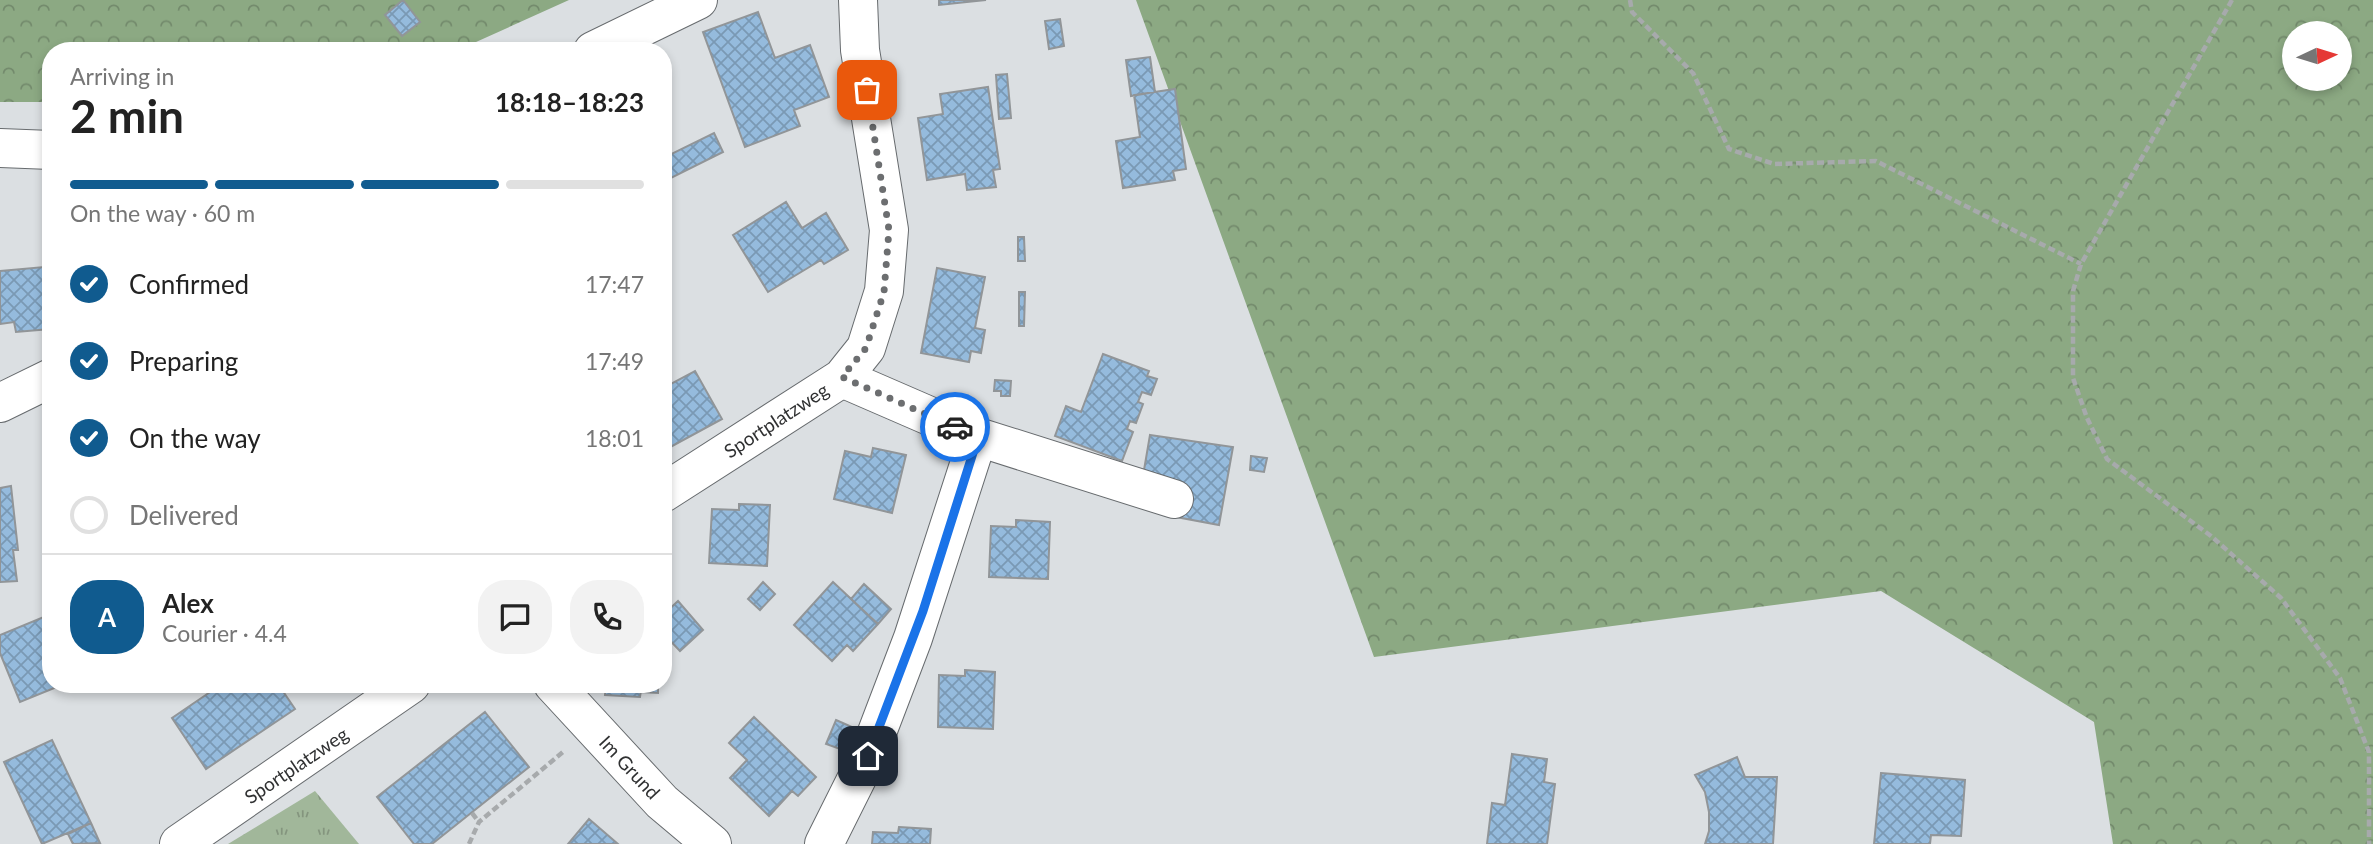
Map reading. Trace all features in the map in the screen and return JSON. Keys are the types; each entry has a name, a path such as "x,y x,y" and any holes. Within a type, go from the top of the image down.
{"street":[{"path":"612,42 698,0"},
{"name":"Sportplatzweg","path":"672,487 842,377 866,348 884,292 889,230 860,50 858,0"},
{"path":"0,148 42,150"},
{"path":"842,377 978,437 1174,499"},
{"path":"0,402 42,382"},
{"path":"824,844 868,756 923,611 978,437"},
{"name":"Sportplatzweg","path":"179,844 398,693"},
{"name":"Im Grund","path":"561,693 662,802 712,844"}],"path":[{"path":"1630,0 1632,12 1693,73 1729,149 1774,164 1876,162 2081,264"},
{"path":"2232,0 2081,264 2073,290 2073,378 2087,418 2107,459 2210,537 2281,598 2340,678 2369,752 2370,844"},
{"path":"469,844 480,822 593,727"},
{"path":"471,813 480,822"}],"green space":[{"path":"0,0 569,0 476,42 42,42 42,102 0,102"},
{"path":"1136,0 2373,0 2373,844 2113,844 2094,722 1881,591 1374,657"},
{"path":"315,791 359,844 228,844"}],"building":[{"path":"403,0 420,22 402,36 385,15"},
{"path":"939,0 986,0 939,5"},
{"path":"758,12 775,58 810,45 829,97 794,110 800,126 745,147 703,32"},
{"path":"1060,19 1064,46 1049,49 1045,21"},
{"path":"1150,57 1155,92 1131,96 1126,60"},
{"path":"1007,74 1011,118 999,119 996,75"},
{"path":"988,87 1000,169 993,170 996,187 967,190 965,174 927,180 918,118 943,114 940,94"},
{"path":"1175,89 1186,169 1173,171 1175,180 1123,188 1116,141 1140,137 1134,95"},
{"path":"714,133 723,152 672,178 672,154"},
{"path":"786,202 802,228 826,213 848,250 824,264 821,260 768,292 733,235"},
{"path":"1018,237 1024,237 1025,261 1018,261"},
{"path":"42,267 42,330 16,332 14,322 0,324 0,271"},
{"path":"937,268 985,277 975,328 985,330 981,353 971,351 969,362 921,353"},
{"path":"1019,292 1025,292 1024,326 1019,326"},
{"path":"1103,354 1149,371 1147,376 1157,379 1151,395 1142,392 1138,402 1143,404 1136,423 1130,421 1127,429 1133,432 1122,461 1055,436 1066,406 1081,412"},
{"path":"695,371 722,419 672,446 672,383"},
{"path":"995,380 1011,381 1010,396 1001,396 1001,391 994,391"},
{"path":"1150,435 1233,447 1219,525 1171,516 1144,470"},
{"path":"873,448 906,455 892,513 834,499 845,451 871,457"},
{"path":"1251,456 1267,458 1264,472 1250,470"},
{"path":"11,486 18,550 13,550 17,581 0,582 0,488"},
{"path":"739,504 770,505 767,566 709,563 712,509 739,510"},
{"path":"1016,520 1050,522 1048,579 989,577 991,526 1016,527"},
{"path":"763,582 775,594 760,610 748,599"},
{"path":"833,582 878,624 853,651 847,645 832,661 794,625"},
{"path":"864,584 891,609 878,624 851,599"},
{"path":"678,601 703,630 680,651 672,643 672,607"},
{"path":"42,618 42,693 20,702 0,653 0,635"},
{"path":"965,670 995,672 993,729 938,727 939,675 965,676"},
{"path":"209,693 284,693 295,709 206,769 172,718"},
{"path":"605,693 641,693 640,697"},
{"path":"485,712 529,767 432,844 414,844 377,797"},
{"path":"754,717 816,777 798,796 792,791 769,816 730,778 747,760 729,743"},
{"path":"836,720 852,727 843,750 826,744"},
{"path":"52,740 91,823 42,844 4,762"},
{"path":"1512,754 1547,759 1544,782 1555,784 1547,844 1487,844 1492,803 1505,805"},
{"path":"1737,757 1745,777 1777,777 1773,844 1705,844 1709,831 1709,812 1705,792 1695,775"},
{"path":"1881,773 1965,780 1961,836 1931,835 1930,844 1874,844"},
{"path":"589,819 618,844 568,844"},
{"path":"91,823 100,843 73,844 68,834"},
{"path":"899,827 931,829 930,844 872,844 873,832 898,833"}],"way so far":[{"path":"867,90 889,230 884,292 866,348 842,377 955,427"}],"route":[{"path":"868,756 923,611 978,437 955,427"}]}
